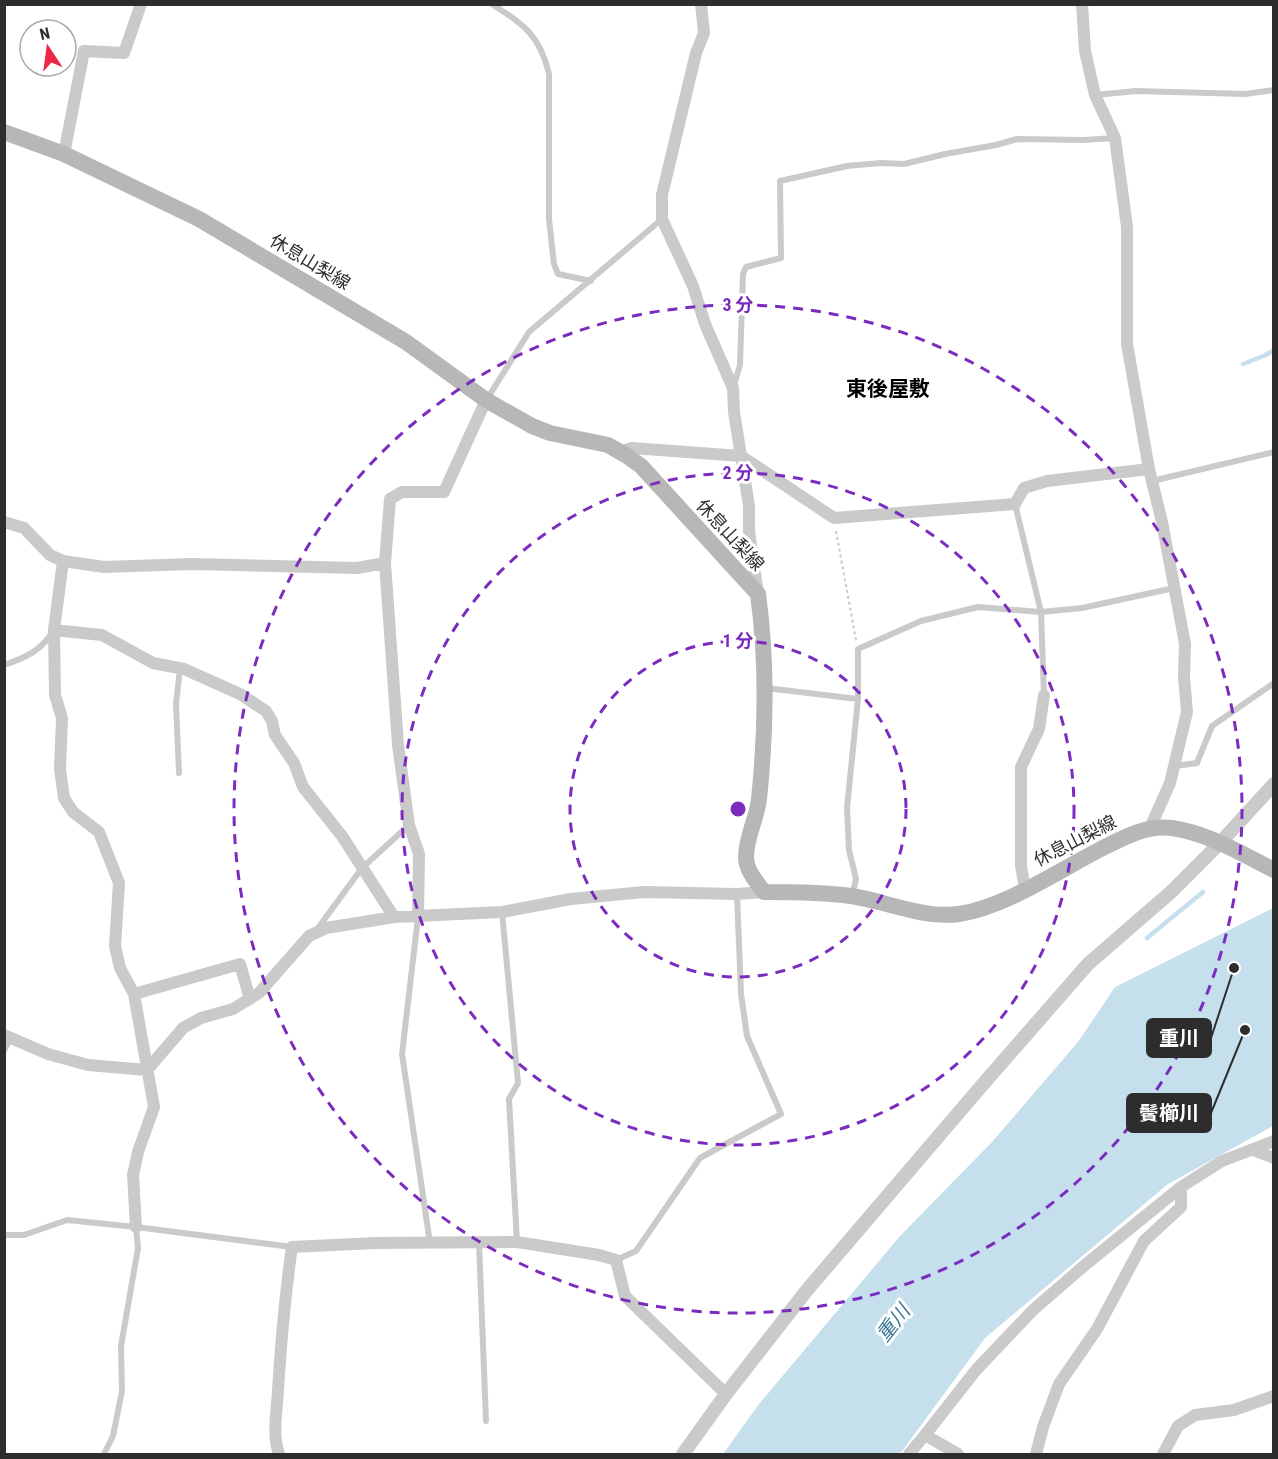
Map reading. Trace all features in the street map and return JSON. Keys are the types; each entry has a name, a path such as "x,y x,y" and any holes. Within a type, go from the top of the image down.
{"main road":[{"name":"休息山梨線","path":"4,132 64,154 200,219 406,342 486,400 532,426 550,433 608,445 641,466 758,594 761,616 763,758 758,803 746,856 748,869 764,892 852,896 934,914 957,914 982,909 1121,839 1150,828 1188,831 1220,843 1272,868"}],"street":[{"path":"64,154 84,51 123,53 141,4"},
{"path":"701,4 704,33 696,53 662,195 662,219 693,286 705,324 733,388 734,412 758,594"},
{"path":"1082,4 1085,51 1095,95 1115,138 1127,227 1127,344 1185,644 1184,677 1187,712 1170,783 1150,828"},
{"path":"418,917 419,854 409,825 398,745 385,563 390,499 402,492 444,492 486,400"},
{"path":"619,452 632,448 741,456 834,518 1016,504 1024,488 1047,481 1151,475"},
{"path":"4,522 24,528 50,555 63,561 104,567 203,564 357,568 385,563"},
{"path":"63,561 54,630 55,695 62,718 60,769 64,798 73,812 99,832 118,883 115,946 120,968 134,994 154,1107 138,1152 133,1175 136,1227"},
{"path":"54,630 102,635 153,663 180,668 240,694 266,711 272,721 275,735 294,764 303,787 342,836 394,918"},
{"path":"1025,889 1021,866 1021,767 1039,729 1044,695"},
{"path":"683,1455 726,1394 807,1290 1088,964 1171,892 1274,784"},
{"path":"147,1070 183,1028 201,1018 233,1009 259,993 309,936 326,928 394,918 502,912 571,898 644,892 736,894 764,892"},
{"path":"134,994 240,964 250,999"},
{"path":"7,1036 48,1054 88,1065 147,1070"},
{"path":"909,1455 976,1370 1033,1310 1085,1265 1181,1187 1222,1161 1274,1142"},
{"path":"1253,1150 1274,1158"},
{"path":"1036,1455 1043,1426 1059,1384 1097,1329 1144,1241 1181,1207 1181,1187"},
{"path":"279,1455 276,1447 277,1407 285,1295 292,1247 517,1242 599,1255 616,1260 625,1296 726,1394"},
{"path":"1163,1455 1178,1426 1195,1415 1234,1410 1274,1396"},
{"path":"925,1435 958,1455"}],"lane":[{"path":"492,4 522,24 544,52 549,74 549,219 554,264 558,274 591,281"},
{"path":"1095,95 1136,91 1245,94 1274,90"},
{"path":"733,388 740,365 743,274 746,267 781,258 780,181 847,166 880,163 904,164 1017,139 1115,138"},
{"path":"486,400 529,332 662,219"},
{"path":"1151,475 1274,452"},
{"path":"1016,504 1041,612 1044,695"},
{"path":"852,896 856,879 849,850 847,808 858,699 858,649 921,621 978,607 1041,612 1082,608 1174,588"},
{"path":"4,665 20,660 43,646 54,630"},
{"path":"179,773 176,704 180,668"},
{"path":"1174,766 1197,763 1212,726 1274,682"},
{"path":"763,688 858,699"},
{"path":"314,933 362,868 409,825"},
{"path":"616,1260 636,1251 700,1158 781,1114 747,1036 741,994 736,894"},
{"path":"502,912 518,1083 509,1098 517,1242"},
{"path":"418,917 402,1054 430,1243"},
{"path":"4,1051 7,1036"},
{"path":"4,1235 24,1235 67,1220 292,1247"},
{"path":"104,1455 113,1436 122,1392 121,1346 138,1248 136,1227"},
{"path":"479,1243 486,1421"}],"path":[{"path":"834,518 858,649"}],"water":[{"path":"1273,908 1273,1126 1168,1184 985,1338 900,1454 723,1454 759,1404 900,1236 992,1142 1078,1042 1115,987"}],"waterway":[{"path":"1243,364 1274,350"},
{"path":"1147,938 1203,892"}],"place":[{"name":"重川","path":"1234,968"},
{"name":"鬢櫛川","path":"1245,1030"}],"district":[{"name":"東後屋敷","path":"888,389"}]}
